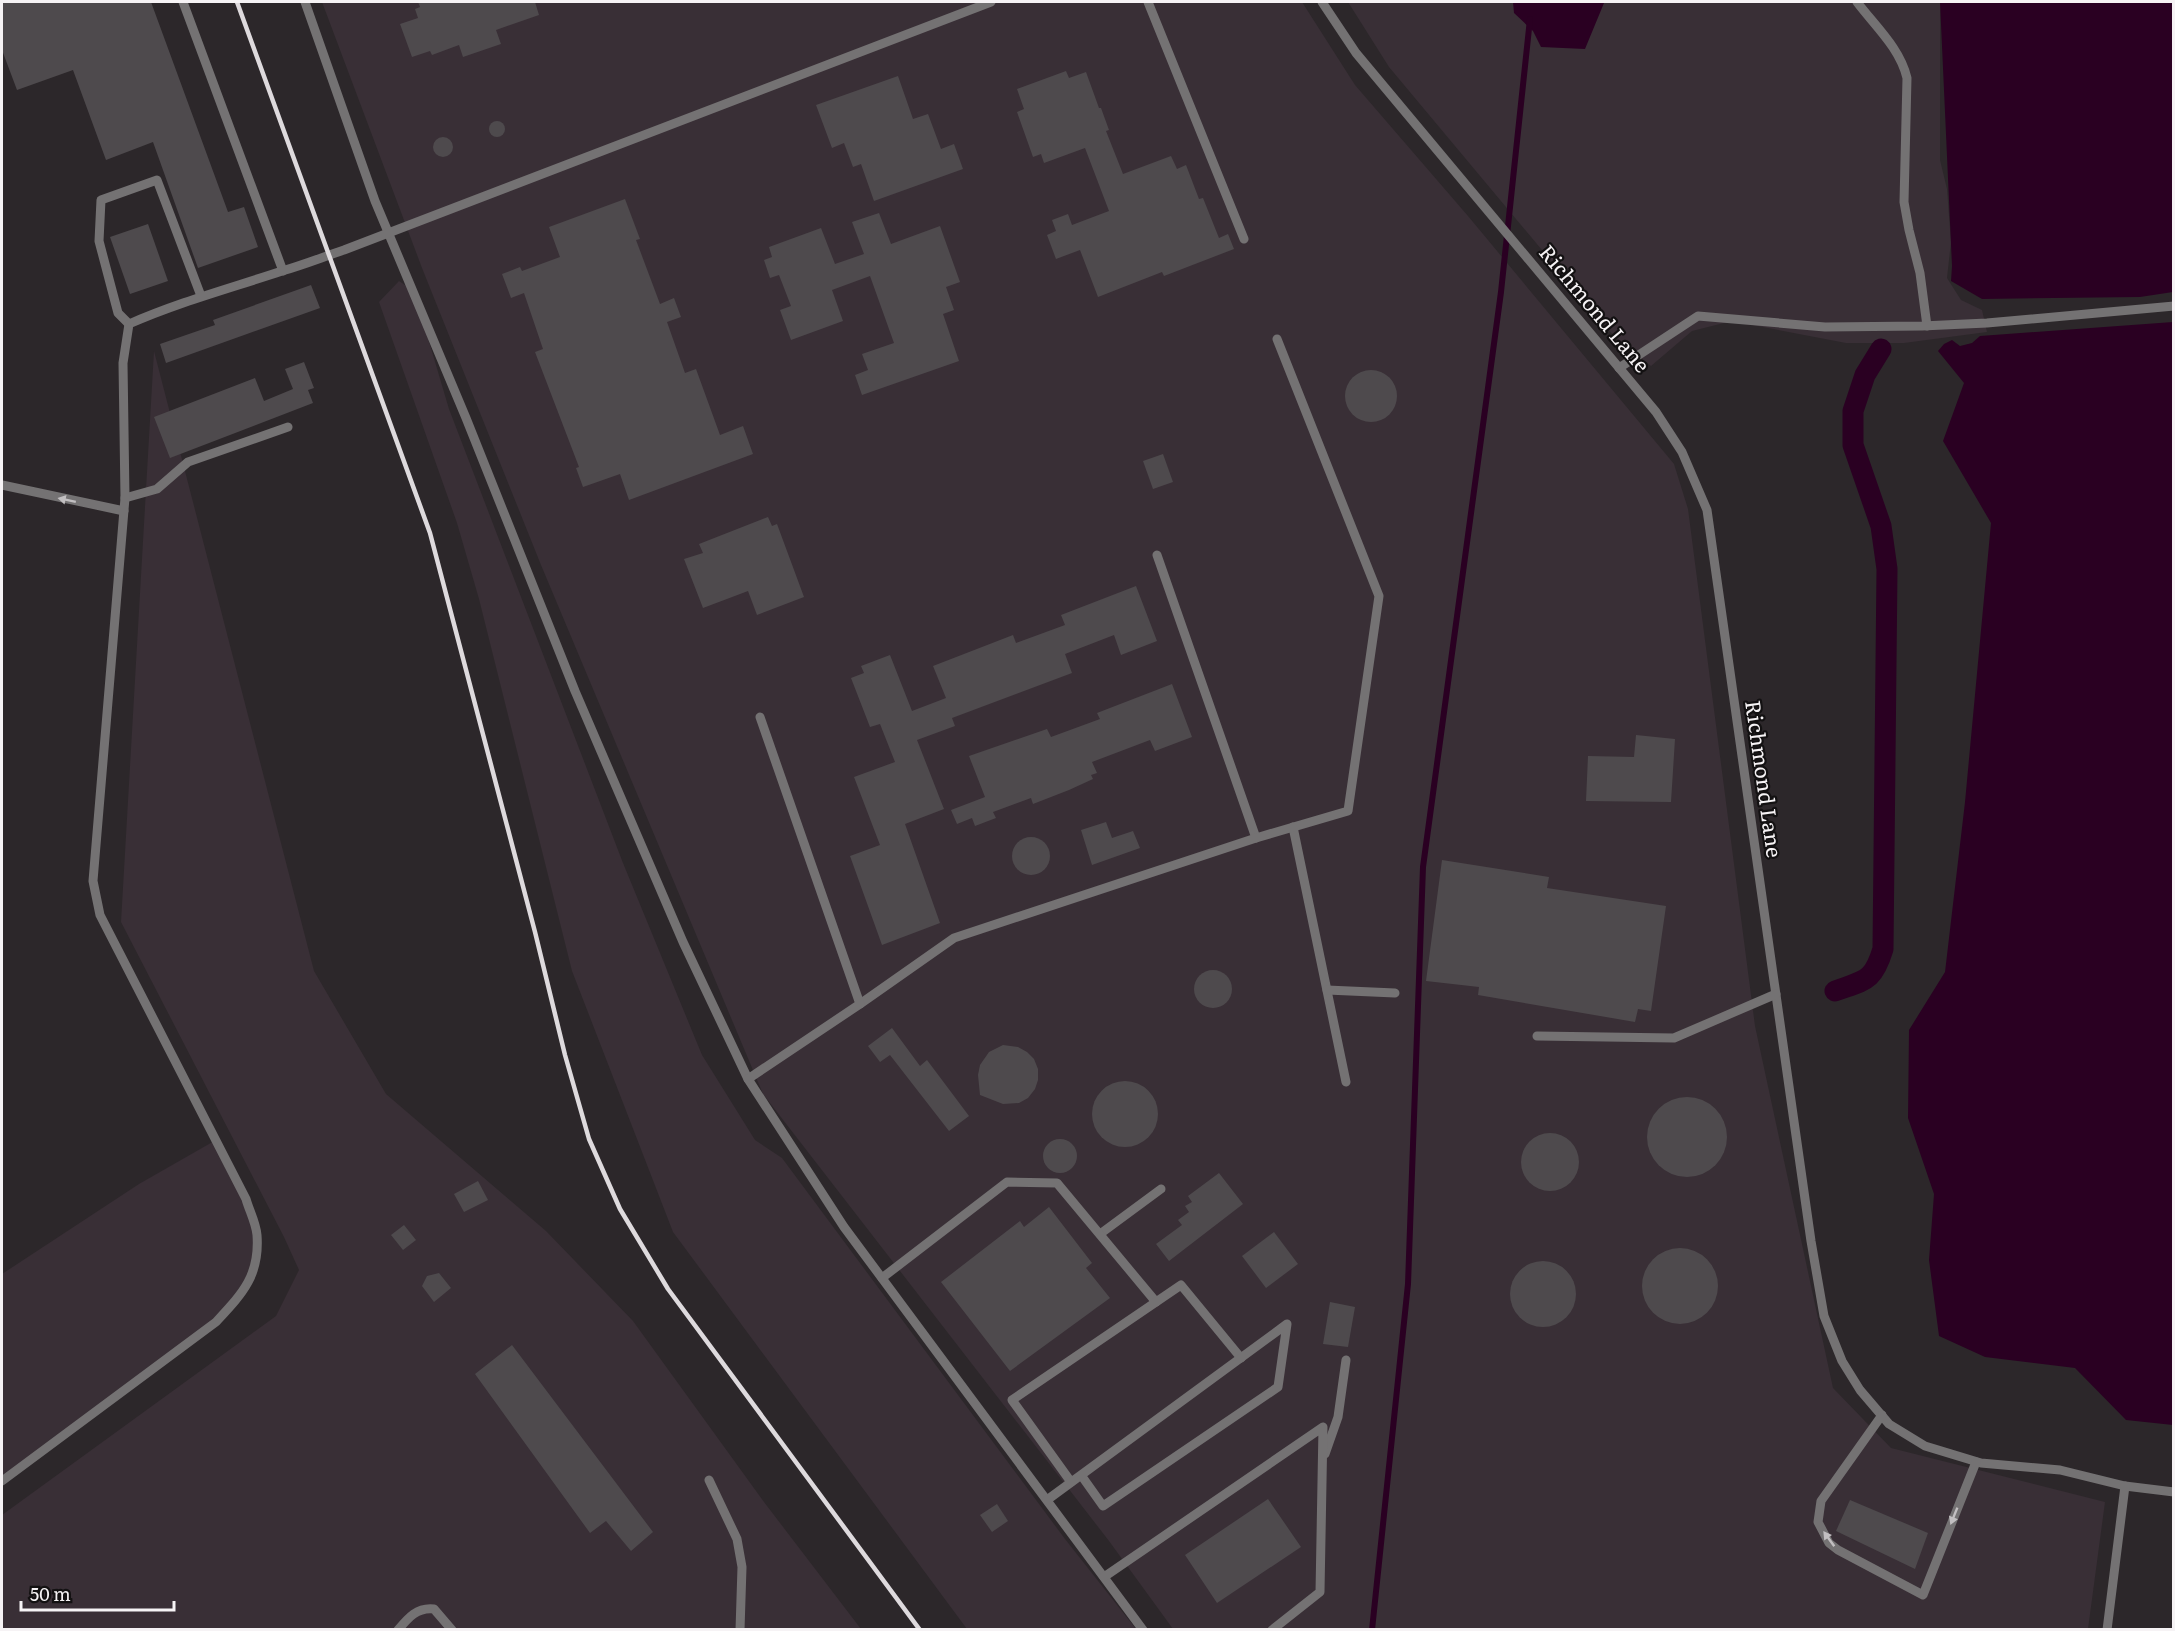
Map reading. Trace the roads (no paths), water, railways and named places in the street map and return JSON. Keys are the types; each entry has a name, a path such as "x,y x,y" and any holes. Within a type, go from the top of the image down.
{"lane":[{"path":"183,2 283,271"},
{"path":"304,2 375,201 466,418 575,691 683,942 748,1079 844,1227 1143,1629"},
{"path":"129,324 201,296 283,271 388,232 991,2"},
{"path":"1148,2 1244,239"},
{"name":"Richmond Lane","path":"1322,2 1356,53 1656,412 1682,452 1707,510 1824,1316 1842,1361 1860,1390 1889,1424 1925,1446 1976,1462 2060,1470 2125,1486 2174,1492"},
{"path":"1857,2 1896,51 1904,66 1907,104 1904,202 1920,273 1927,326"},
{"path":"129,324 118,313 99,241 101,200 157,180 201,296"},
{"path":"1617,365 1698,316 1825,327 1927,326 1987,323 2174,306"},
{"path":"2,1481 216,1322 239,1298 255,1271 257,1234 246,1199 100,915 93,881 125,498 123,363 129,324"},
{"path":"748,1079 954,938 1256,838 1348,811 1379,596 1277,339"},
{"path":"125,498 157,489 188,462 288,428"},
{"path":"2,485 124,512"},
{"path":"1157,555 1256,838"},
{"path":"760,717 860,1004"},
{"path":"1293,827 1346,1082"},
{"path":"1327,990 1395,993"},
{"path":"1537,1036 1674,1038 1776,993"},
{"path":"882,1278 1007,1182 1057,1183 1156,1302"},
{"path":"1100,1234 1161,1189"},
{"path":"1071,1482 1012,1400 1181,1285 1241,1358"},
{"path":"1047,1500 1071,1482 1287,1324 1278,1387 1103,1506 1081,1475"},
{"path":"1323,1462 1338,1418 1346,1360"},
{"path":"1882,1415 1821,1501 1818,1521 1829,1543 1838,1550 1923,1594 1976,1462"},
{"path":"1104,1577 1323,1427 1320,1592 1272,1629"},
{"path":"709,1480 737,1539 742,1567 740,1629"},
{"path":"2107,1629 2125,1486"},
{"path":"398,1629 412,1614 425,1608 434,1609 452,1629"}],"waterway":[{"path":"1372,1630 1408,1284 1423,867 1501,292 1530,19"},
{"path":"1835,991 1861,982 1871,974 1876,968 1883,949 1887,569 1881,526 1853,445 1853,411 1865,375 1881,349"}],"railway":[{"path":"237,2 430,533 565,1055 589,1139 620,1209 668,1289 920,1630"}]}
